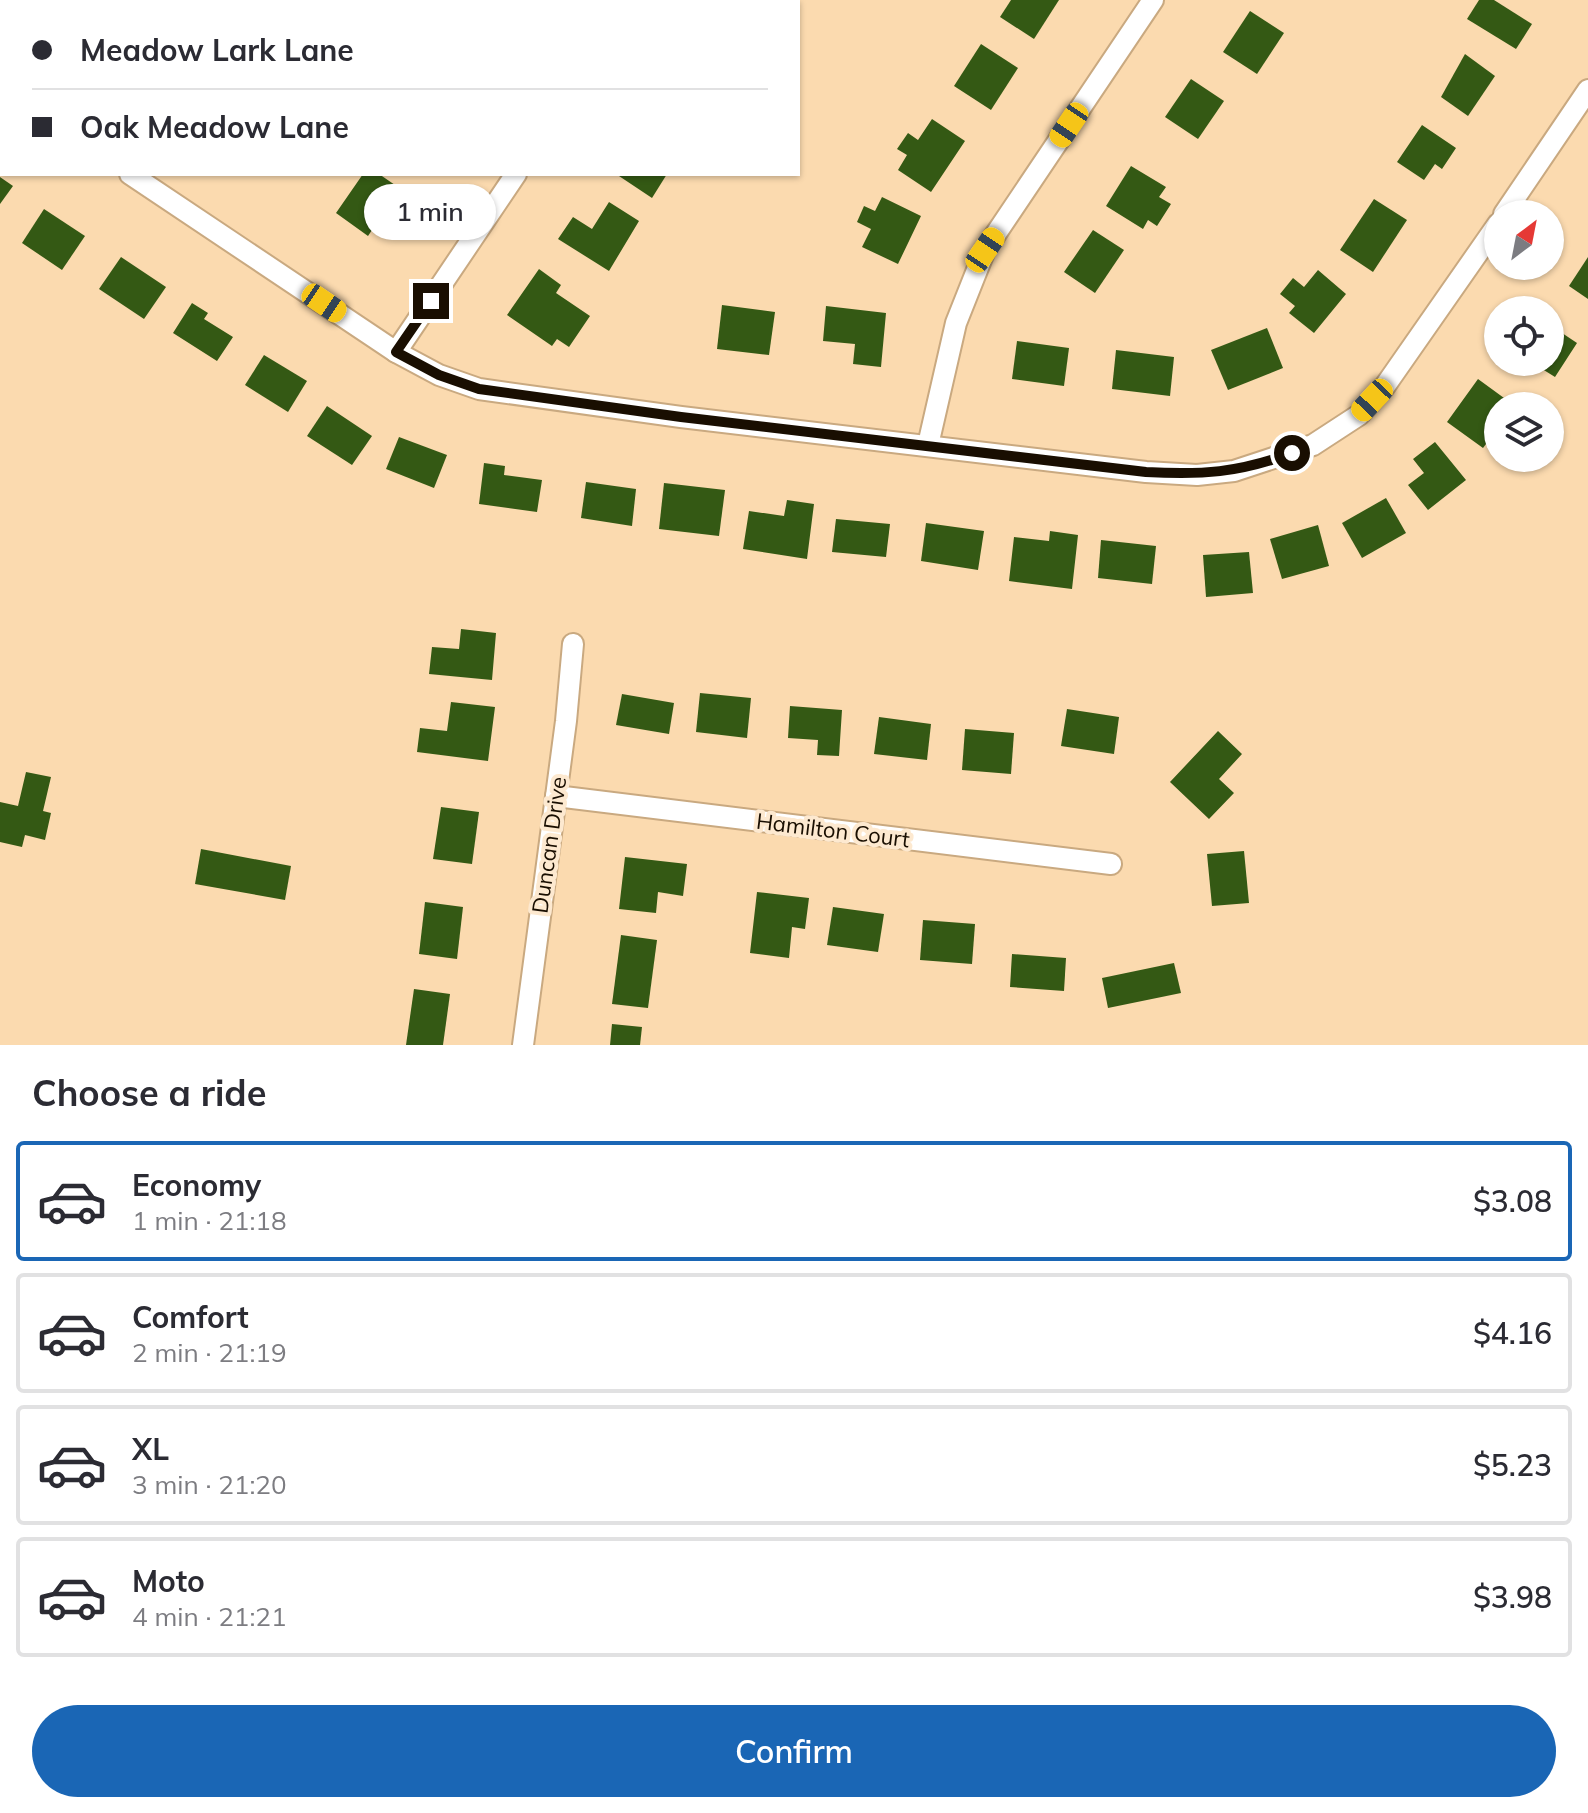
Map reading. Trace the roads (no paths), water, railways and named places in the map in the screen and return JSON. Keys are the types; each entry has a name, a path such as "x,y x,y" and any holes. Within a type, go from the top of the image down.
{"street":[{"path":"928,445 956,323 985,250 1153,0"},
{"path":"1513,200 1588,90"},
{"path":"133,176 396,352 439,375 479,389 681,417 1146,472 1197,475 1234,471 1313,445 1359,415 1385,386 1484,244"},
{"path":"396,352 515,176"},
{"name":"Duncan Drive","path":"523,1045 573,644"},
{"name":"Hamilton Court","path":"556,796 1111,864"}]}
